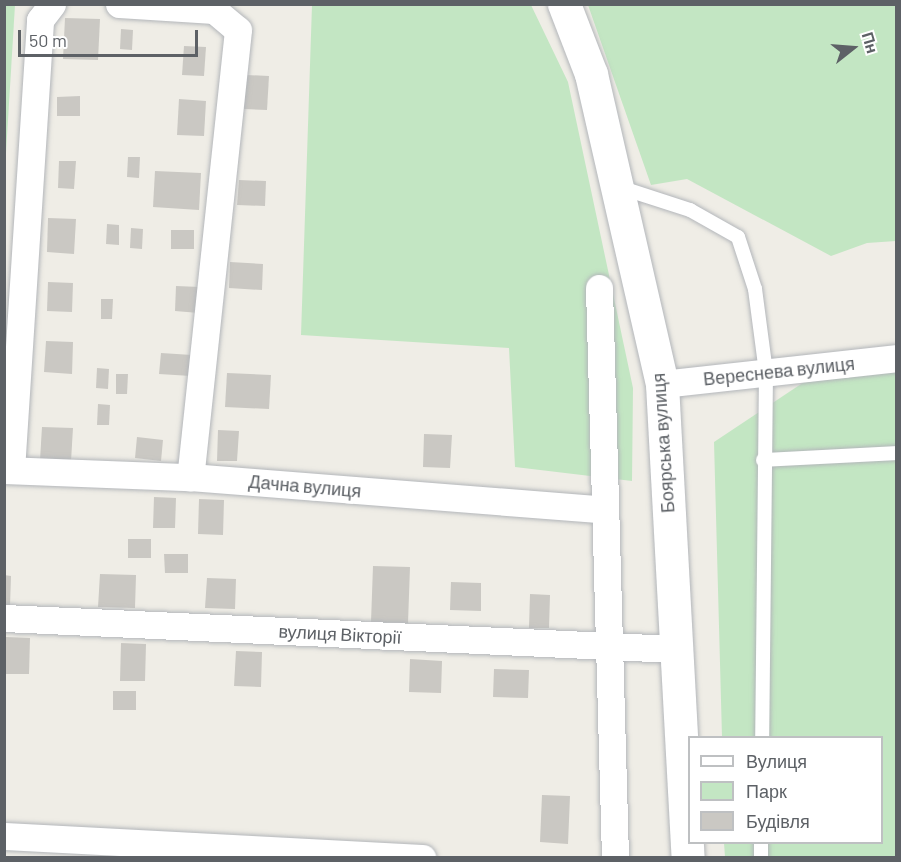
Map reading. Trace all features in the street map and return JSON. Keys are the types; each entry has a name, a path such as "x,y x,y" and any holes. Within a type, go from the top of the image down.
{"street":[{"path":"8,470 40,20 52,4"},
{"path":"119,4 214,10 237,30 190,477"},
{"name":"Боярська вулиця","path":"564,4 591,74 619,187 662,384 688,858"},
{"path":"599,288 615,858"},
{"name":"Вереснева вулиця","path":"662,384 897,358"},
{"name":"Дачна вулиця","path":"8,470 190,477 605,510"},
{"name":"вулиця Вікторії","path":"4,618 675,649"},
{"path":"4,836 422,858"}],"lane":[{"path":"619,187 690,210 738,237 755,289 766,373 763,460 762,736"},
{"path":"763,460 897,453"}],"green space":[{"path":"4,5 15,5 5,169"},
{"path":"312,5 531,5 568,82 633,388 632,481 515,467 509,348 301,335"},
{"path":"588,5 896,5 896,241 867,243 831,256 687,179 651,185"},
{"path":"896,359 896,857 725,857 724,844 883,844 883,736 722,736 714,442 819,372"}],"building":[{"path":"65,18 100,19 98,60 63,59"},
{"path":"121,29 133,30 132,50 120,49"},
{"path":"184,46 206,47 204,76 182,75"},
{"path":"246,75 269,76 267,110 244,109"},
{"path":"80,96 80,116 57,116 57,97"},
{"path":"179,99 206,101 204,136 177,135"},
{"path":"128,157 140,157 139,178 127,177"},
{"path":"59,161 76,161 74,189 58,188"},
{"path":"155,171 201,173 199,210 153,207"},
{"path":"239,180 266,181 265,206 237,205"},
{"path":"48,218 76,219 74,254 47,252"},
{"path":"107,224 119,225 119,245 106,244"},
{"path":"131,228 143,229 142,249 130,248"},
{"path":"171,230 194,230 194,249 171,249"},
{"path":"230,262 263,264 262,290 229,288"},
{"path":"48,282 73,283 72,312 47,311"},
{"path":"176,286 200,287 199,313 175,311"},
{"path":"101,299 113,299 112,319 101,319"},
{"path":"46,341 73,342 72,374 44,372"},
{"path":"161,353 192,355 191,376 159,374"},
{"path":"97,368 109,369 108,389 96,388"},
{"path":"227,373 271,375 269,409 225,407"},
{"path":"116,374 128,374 127,394 116,394"},
{"path":"98,404 110,405 109,425 97,425"},
{"path":"42,427 73,428 71,461 40,460"},
{"path":"218,430 239,431 237,461 217,461"},
{"path":"424,434 452,435 450,468 423,467"},
{"path":"137,437 163,440 161,461 135,458"},
{"path":"154,497 176,498 175,528 153,528"},
{"path":"199,499 224,500 223,535 198,534"},
{"path":"128,539 151,539 151,558 128,558"},
{"path":"164,554 188,554 188,573 165,573"},
{"path":"373,566 410,567 408,623 371,622"},
{"path":"100,574 136,575 135,608 98,607"},
{"path":"4,575 11,576 10,606 4,606"},
{"path":"207,578 236,579 235,609 205,608"},
{"path":"451,582 481,583 481,611 450,610"},
{"path":"530,594 550,595 549,628 529,628"},
{"path":"6,637 30,638 29,674 5,674"},
{"path":"121,643 146,644 145,681 120,681"},
{"path":"236,651 262,652 261,687 234,686"},
{"path":"410,659 442,661 441,693 409,692"},
{"path":"494,669 529,670 528,698 493,697"},
{"path":"113,691 136,691 136,710 113,710"},
{"path":"542,795 570,796 568,844 540,842"}]}
